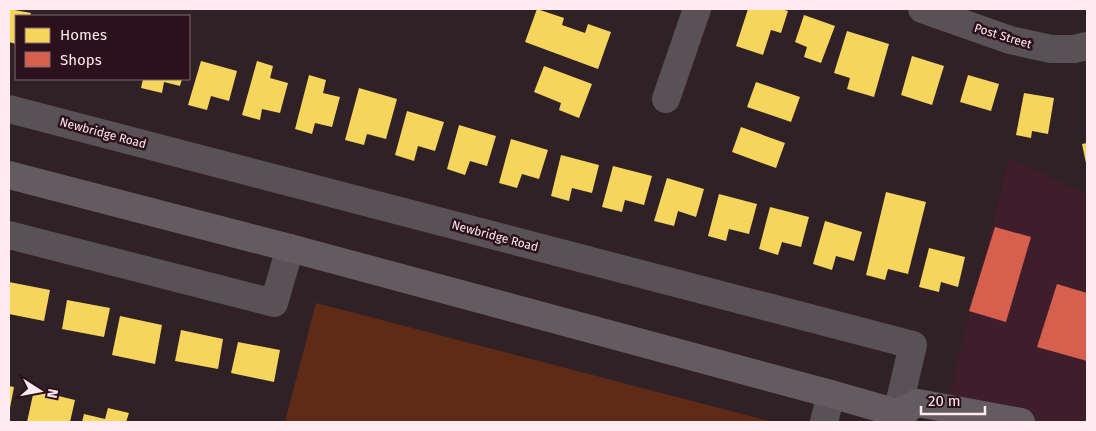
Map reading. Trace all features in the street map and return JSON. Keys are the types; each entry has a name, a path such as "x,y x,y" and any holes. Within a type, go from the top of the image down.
{"main road":[{"path":"9,175 290,248 831,394 900,418 918,404 1021,422"}],"street":[{"path":"666,99 697,9"},
{"name":"Post Street","path":"922,9 1018,42 1051,49 1074,49 1087,46"},
{"name":"Newbridge Road","path":"9,109 913,344 900,418"},
{"path":"9,235 274,303 290,248"},
{"path":"824,422 831,394"}],"shaded area":[{"path":"1009,158 1087,194 1087,422 980,422 948,399"},
{"path":"316,303 773,422 285,422"}],"building: Homes":[{"path":"9,9 31,13 30,15 15,15 15,44 9,42"},
{"path":"537,9 564,18 562,25 585,33 588,24 611,32 598,69 525,42"},
{"path":"748,9 781,9 788,11 781,33 771,30 763,55 736,46"},
{"path":"804,15 835,26 821,63 804,57 807,47 795,42"},
{"path":"847,31 889,44 874,97 847,89 850,78 834,73"},
{"path":"912,56 944,66 932,105 901,95"},
{"path":"201,61 237,71 229,101 211,96 207,110 188,105"},
{"path":"257,61 273,66 270,78 288,83 280,113 262,109 260,120 242,115"},
{"path":"544,66 592,84 579,118 559,110 561,103 534,92"},
{"path":"309,75 326,80 323,93 340,97 332,127 315,123 312,134 295,129"},
{"path":"968,75 999,84 991,111 960,102"},
{"path":"143,80 182,80 180,86 164,82 162,93 141,88"},
{"path":"756,82 800,97 791,122 747,107"},
{"path":"359,88 397,99 386,139 367,134 364,145 345,140"},
{"path":"1024,93 1054,98 1048,134 1032,131 1031,138 1016,135"},
{"path":"407,111 444,122 435,151 418,146 414,161 395,155"},
{"path":"459,125 496,136 487,166 470,161 465,175 447,169"},
{"path":"741,127 785,143 776,168 732,152"},
{"path":"511,139 548,150 539,179 522,174 517,188 499,183"},
{"path":"1087,143 1087,163 1086,163 1082,144"},
{"path":"561,155 599,165 592,193 572,188 569,201 551,196"},
{"path":"613,166 652,176 644,205 625,200 622,212 602,207"},
{"path":"667,178 704,189 696,217 678,211 674,226 654,221"},
{"path":"886,192 926,202 908,274 888,269 885,280 866,275"},
{"path":"719,194 757,204 749,234 729,229 726,241 708,236"},
{"path":"770,207 809,217 801,247 782,242 778,255 759,249"},
{"path":"825,221 862,232 854,261 836,256 832,270 813,264"},
{"path":"929,248 965,257 958,287 941,282 939,292 919,287"},
{"path":"9,282 50,290 44,321 9,314"},
{"path":"67,300 110,308 104,337 62,329"},
{"path":"120,316 162,325 155,364 112,355"},
{"path":"181,330 223,339 218,369 175,361"},
{"path":"238,342 280,350 274,382 231,373"},
{"path":"9,386 14,387 10,408 9,408"},
{"path":"34,390 75,400 70,422 27,422"},
{"path":"108,408 129,413 126,422 82,422 84,414 105,419"}],"building: Shops":[{"path":"995,227 1031,237 1006,322 969,311"},
{"path":"1057,284 1087,293 1087,361 1037,347"}]}
